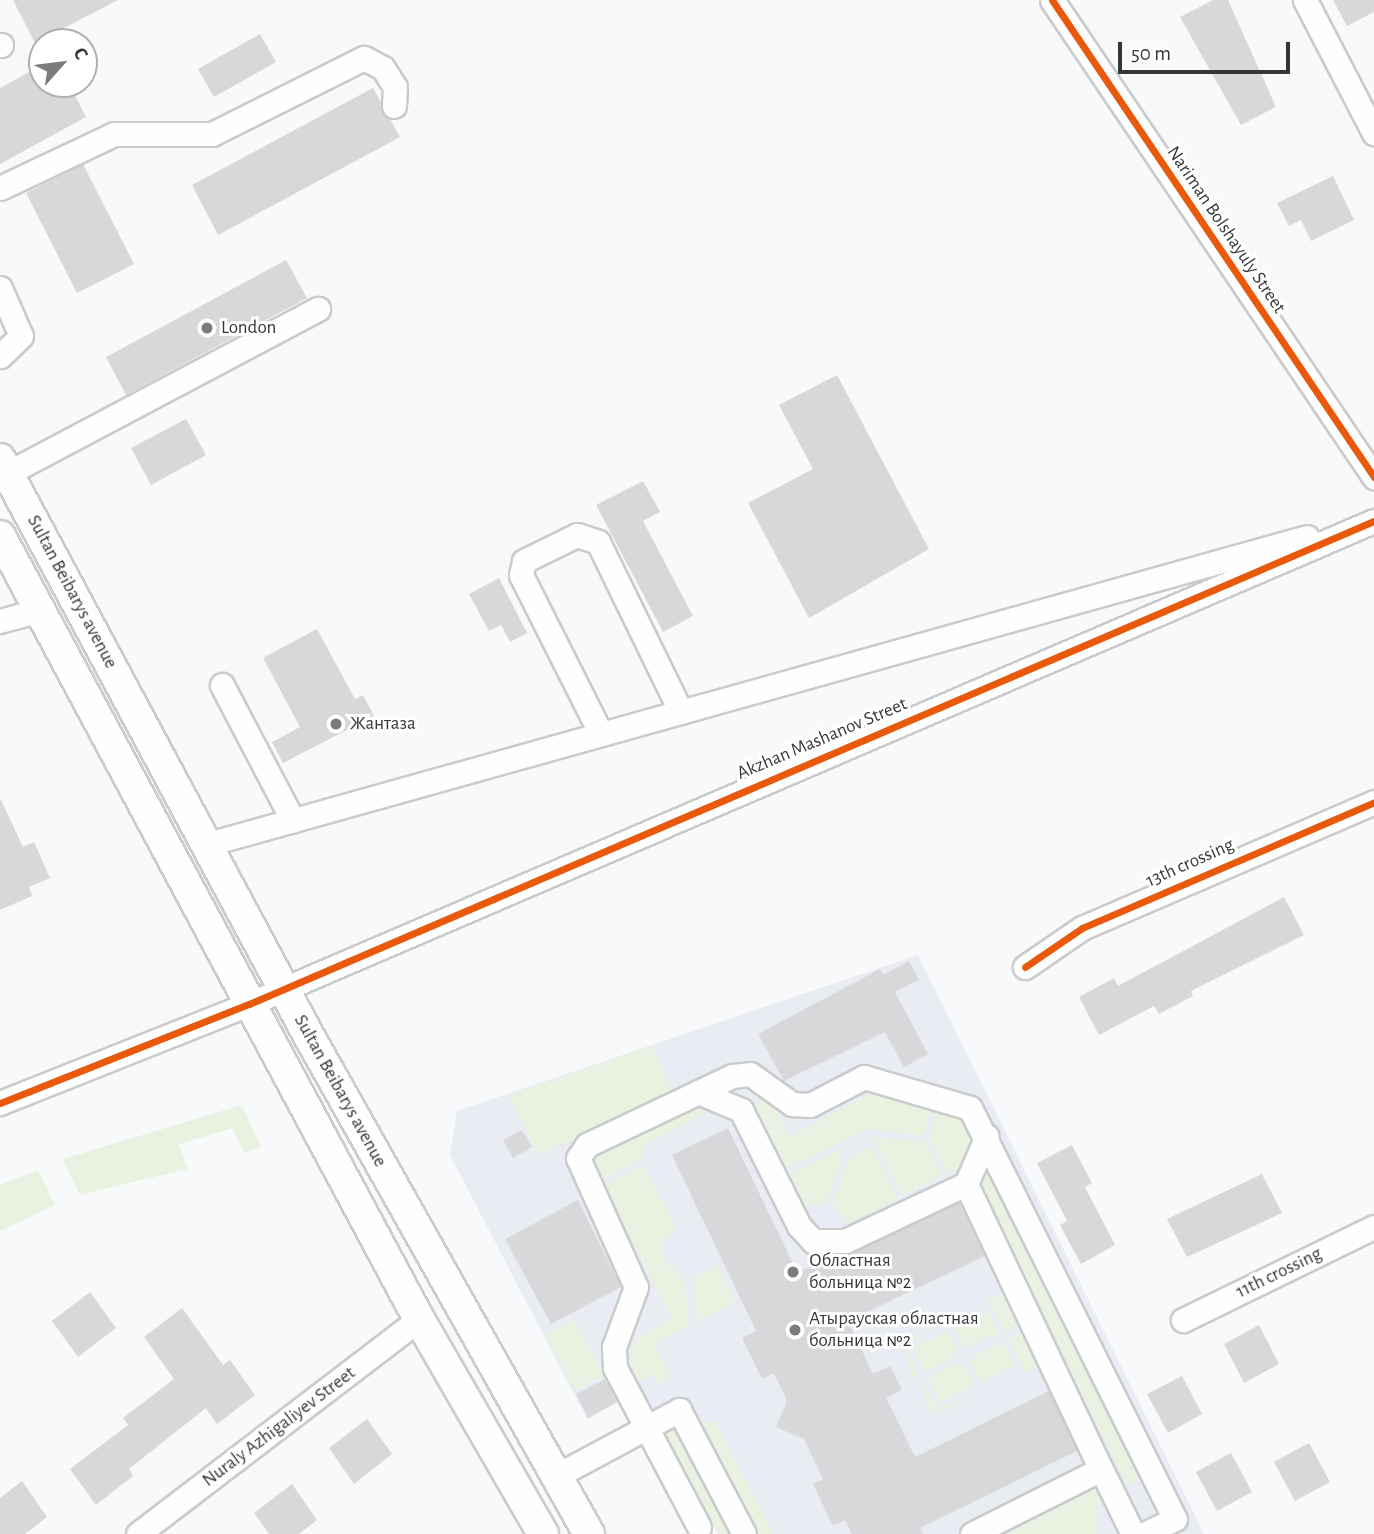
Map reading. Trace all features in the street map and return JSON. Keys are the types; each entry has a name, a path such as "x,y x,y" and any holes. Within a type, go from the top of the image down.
{"main road":[{"name":"Sultan Beibarys avenue","path":"4,466 282,987 589,1534"},
{"name":"Sultan Beibarys avenue","path":"0,536 419,1319 543,1534"},
{"path":"44,617 80,607"}],"street":[{"name":"Nariman Bolshayuly Street","path":"1052,0 1374,477"},
{"path":"1305,0 1374,133"},
{"path":"0,188 114,134 212,134 364,58 383,68 395,86 394,106"},
{"path":"0,288 21,336 0,356"},
{"path":"4,466 318,309"},
{"path":"208,844 1374,519"},
{"name":"Akzhan Mashanov Street","path":"0,1103 248,1003 1374,519"},
{"path":"601,734 521,575 524,561 577,536 598,542 681,712"},
{"path":"0,621 44,617"},
{"path":"222,685 293,821"},
{"name":"13th crossing","path":"1026,967 1082,928 1374,802"},
{"path":"699,1527 615,1368 614,1347 636,1287 579,1158 587,1145 698,1092 750,1074 793,1104 810,1105 864,1077 880,1077 970,1108 987,1136 1178,1527 1144,1534"},
{"path":"698,1092 741,1110 799,1226 813,1241 845,1241 966,1184 987,1136"},
{"path":"966,1184 1133,1534"},
{"name":"11th crossing","path":"1184,1320 1374,1227"},
{"name":"Nuraly Azhigaliyev Street","path":"138,1534 419,1319"},
{"path":"556,1476 679,1410 744,1534"},
{"path":"972,1534 1101,1469"}],"shaded area":[{"name":"Областная больница №2","path":"918,955 1204,1534 718,1534 641,1390 587,1419 450,1155 457,1111"}],"green space":[{"path":"652,1046 674,1095 539,1155 509,1095"},
{"path":"874,1092 930,1107 924,1136 868,1129 787,1168 755,1105 769,1097 789,1136"},
{"path":"696,1101 717,1107 646,1144 641,1160 600,1181 590,1156"},
{"path":"242,1105 261,1147 244,1153 233,1128 179,1144 187,1169 80,1195 63,1159"},
{"path":"936,1108 959,1116 975,1144 967,1164 946,1174 929,1140"},
{"path":"872,1137 924,1142 942,1176 902,1196"},
{"path":"871,1146 897,1199 849,1223 832,1205 850,1157"},
{"path":"844,1147 827,1204 805,1205 790,1174"},
{"path":"643,1166 676,1228 663,1241 662,1252 666,1264 684,1276 689,1325 654,1344 672,1377 659,1384 654,1374 638,1382 629,1354 637,1339 672,1319 603,1186"},
{"path":"988,1167 1139,1480 1127,1486 980,1182"},
{"path":"38,1170 55,1205 0,1231 0,1185"},
{"path":"717,1265 735,1302 697,1321 693,1278"},
{"path":"1004,1294 1023,1323 1004,1332 988,1298"},
{"path":"988,1311 1000,1334 963,1347 954,1328"},
{"path":"574,1319 604,1375 575,1390 545,1334"},
{"path":"942,1321 907,1346 918,1375 913,1377 903,1343"},
{"path":"1026,1330 1038,1362 1025,1373 1008,1339"},
{"path":"947,1331 957,1350 953,1358 924,1372 913,1348"},
{"path":"1003,1341 1015,1365 980,1382 971,1363 975,1355"},
{"path":"956,1364 965,1366 974,1385 939,1402 928,1378"},
{"path":"921,1382 937,1408 978,1395 937,1413 929,1409"},
{"path":"704,1422 715,1422 773,1534 752,1534 698,1431"},
{"path":"674,1431 681,1434 734,1534 718,1534 665,1434"},
{"path":"1091,1486 1108,1498 1097,1504 1095,1534 994,1534"}],"building":[{"path":"13,0 118,0 64,28 28,29"},
{"path":"1213,0 1228,0 1276,107 1241,125 1180,17"},
{"path":"1333,0 1374,0 1374,12 1347,26"},
{"path":"260,34 276,62 214,97 198,69"},
{"path":"28,73 28,98 76,98 86,117 0,164 0,88"},
{"path":"373,88 400,137 218,235 192,185"},
{"path":"83,164 134,264 77,293 26,193"},
{"path":"1333,176 1354,220 1311,241 1301,220 1289,226 1277,203"},
{"name":"London","path":"286,260 307,298 126,395 106,357"},
{"path":"837,375 929,549 809,618 748,503 813,469 779,405"},
{"path":"186,419 206,455 151,485 131,448"},
{"path":"643,481 660,512 643,521 693,616 663,632 596,505"},
{"path":"499,578 527,633 510,642 501,625 489,631 469,594"},
{"path":"317,629 355,699 363,695 374,716 283,763 272,742 300,727 263,658"},
{"path":"0,798 23,847 34,842 50,878 29,887 32,896 0,910"},
{"path":"1284,897 1304,935 1191,991 1193,996 1159,1014 1154,1006 1099,1035 1079,997 1114,978 1118,986"},
{"path":"909,961 919,980 895,992 928,1054 904,1067 885,1032 784,1081 758,1034 880,969 883,975"},
{"name":"Атырауская областная больница №2","path":"728,1128 797,1272 959,1203 985,1256 848,1321 873,1374 890,1366 902,1390 886,1398 915,1457 1049,1391 1077,1451 920,1528 923,1534 852,1534 845,1520 833,1526 813,1484 823,1479 804,1439 776,1427 787,1401 774,1373 762,1379 742,1338 756,1331 672,1155"},
{"path":"522,1130 532,1147 513,1158 503,1140"},
{"path":"1072,1145 1092,1183 1085,1187 1115,1245 1081,1264 1060,1225 1067,1221 1037,1163"},
{"path":"1262,1174 1282,1213 1187,1257 1167,1219"},
{"path":"578,1200 621,1287 551,1324 505,1239"},
{"path":"90,1292 116,1328 78,1357 52,1321"},
{"path":"182,1308 223,1365 230,1360 255,1395 217,1424 206,1408 129,1469 133,1476 96,1505 70,1469 128,1425 123,1418 174,1379 144,1337"},
{"path":"1259,1325 1279,1364 1244,1383 1224,1344"},
{"path":"1182,1376 1202,1414 1168,1433 1147,1394"},
{"path":"605,1379 617,1402 588,1418 576,1394"},
{"path":"367,1419 392,1454 354,1484 329,1448"},
{"path":"1309,1443 1330,1482 1295,1501 1274,1462"},
{"path":"1231,1453 1252,1492 1217,1511 1196,1472"},
{"path":"22,1481 47,1517 25,1534 0,1534 0,1498"},
{"path":"292,1484 317,1520 299,1534 269,1534 254,1513"}],"cycle path":[{"path":"1052,0 1374,477"},
{"path":"0,1103 249,1004 1374,521"},
{"path":"1025,967 1082,928 1374,802"}],"place":[{"name":"London","path":"207,328"},
{"name":"Жантаза","path":"336,724"},
{"name":"Областная больница №2","path":"793,1272"},
{"name":"Атырауская областная больница №2","path":"795,1330"}]}
